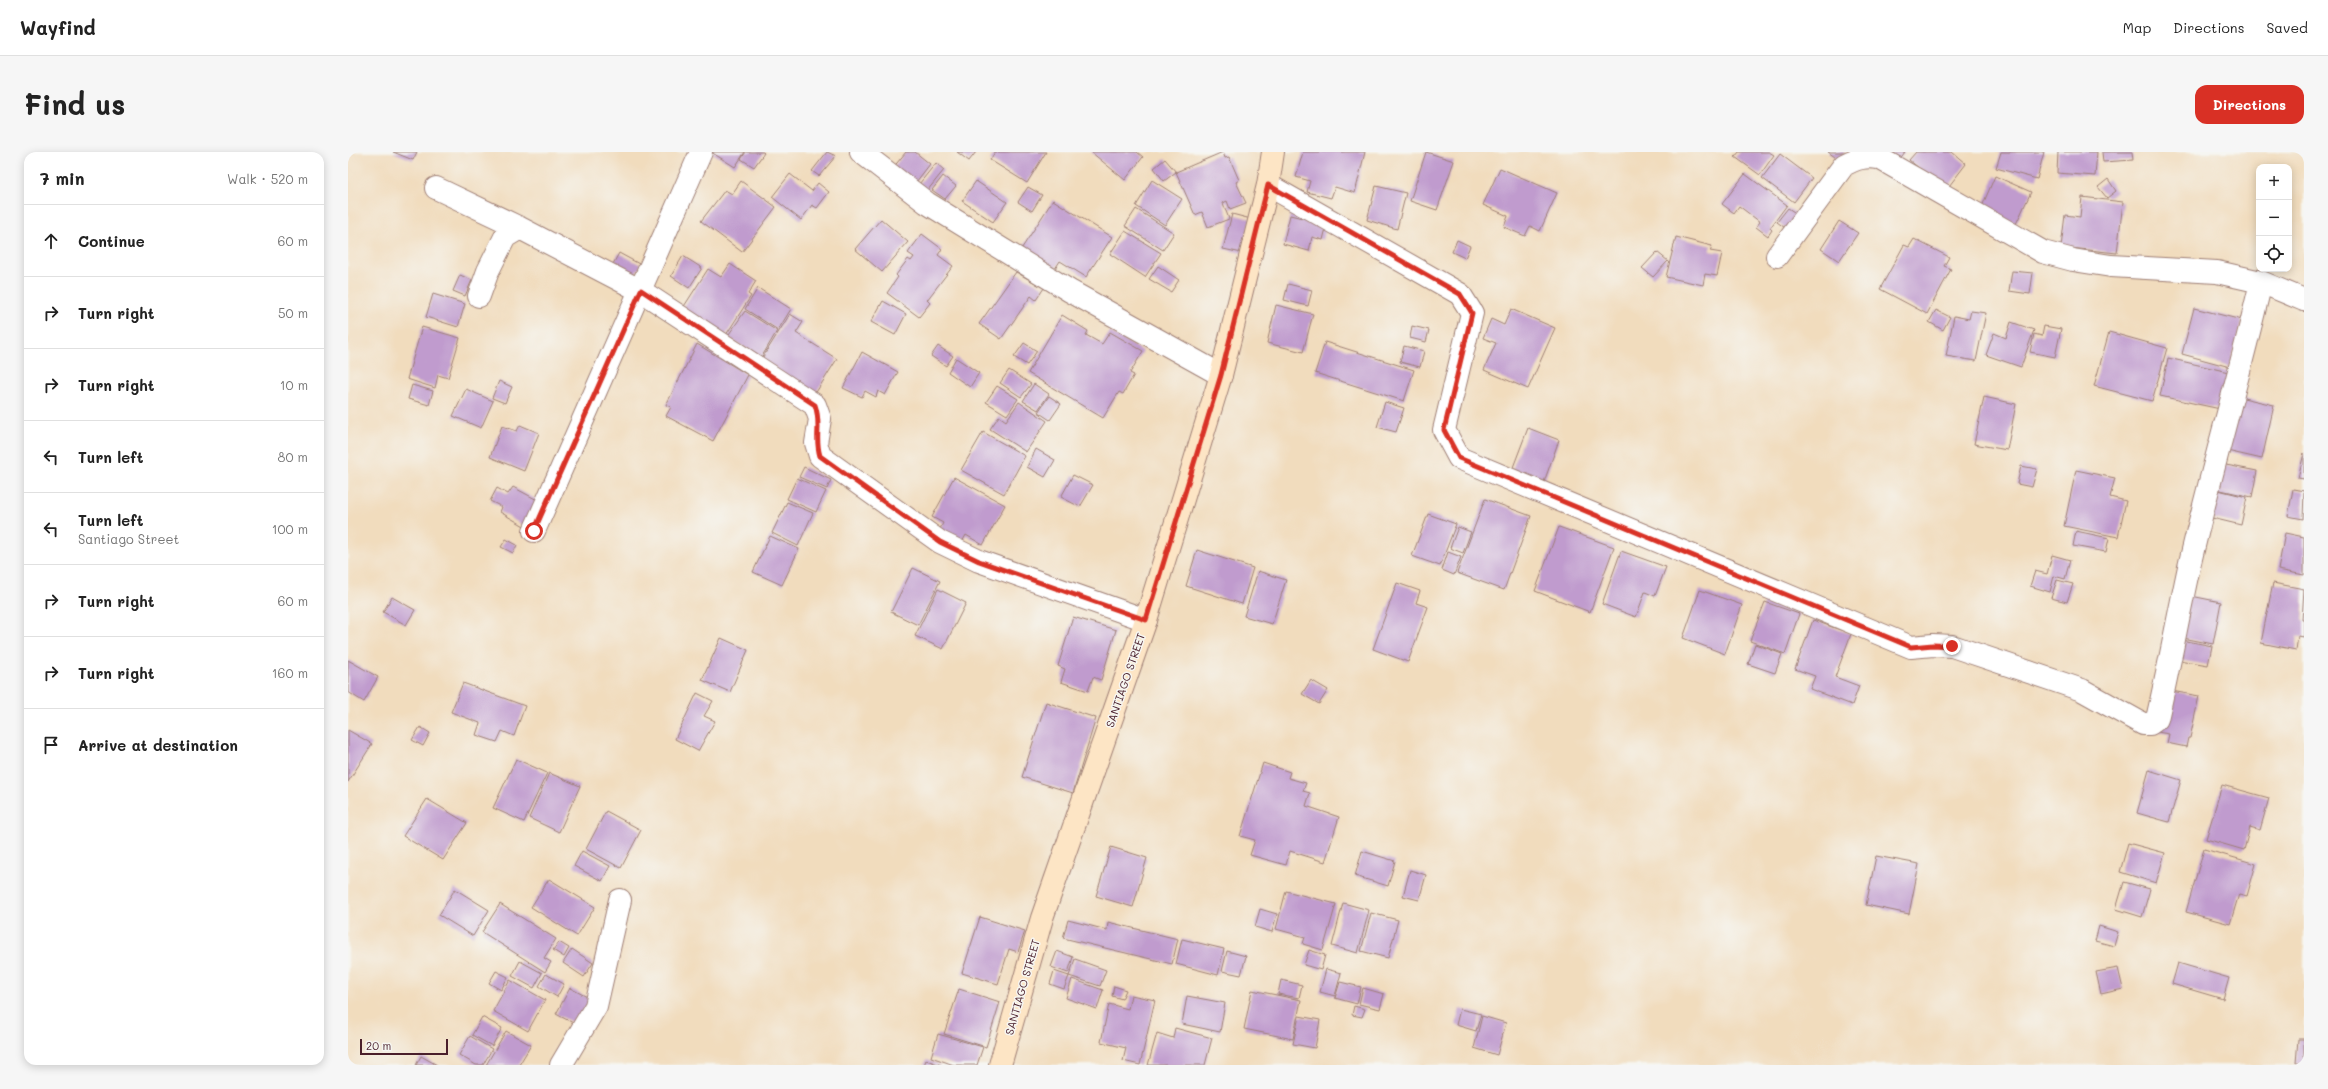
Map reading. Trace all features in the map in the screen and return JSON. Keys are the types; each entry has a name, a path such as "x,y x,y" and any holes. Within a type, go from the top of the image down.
{"street":[{"path":"534,531 701,152"},
{"path":"860,152 928,203 1070,290 1221,375"},
{"name":"SANTIAGO STREET","path":"1000,1065 1042,918 1146,620 1221,375 1268,185 1273,152"},
{"path":"1778,256 1844,165 1856,158 1866,156 1879,158 2043,252 2072,260 2111,266 2218,272 2261,282 2304,300"},
{"path":"1268,185 1460,294 1472,313 1444,430 1459,458 1911,647 1933,645 1952,646 2082,690 2143,724 2150,724 2157,719 2189,568 2217,453 2244,356 2261,282"},
{"path":"436,188 520,228 641,290 815,405 820,419 816,443 820,456 940,542 979,561 1146,620"},
{"path":"479,296 488,270 505,237 520,228"},
{"path":"561,1065 596,1006 620,900"}],"building":[{"path":"393,152 417,152 413,160"},
{"path":"711,152 745,152 735,167"},
{"path":"746,152 764,153 754,167 741,159"},
{"path":"827,152 836,156 819,176 812,171"},
{"path":"906,152 915,152 930,164 913,186 892,169"},
{"path":"957,152 976,152 969,161"},
{"path":"995,152 1046,152 1027,183 990,160"},
{"path":"1091,152 1137,152 1143,157 1125,180"},
{"path":"1223,152 1225,158 1229,157 1239,180 1236,182 1246,203 1230,209 1227,201 1223,203 1229,219 1208,227 1202,212 1195,215 1176,172"},
{"path":"1303,152 1365,152 1355,193 1335,187 1331,198 1307,192 1310,181 1296,177"},
{"path":"1426,152 1454,161 1437,210 1410,201"},
{"path":"1739,152 1769,152 1774,155 1760,175 1735,157"},
{"path":"1828,152 1845,152 1839,160"},
{"path":"1889,152 1905,152 1899,160"},
{"path":"1916,152 1952,152 1966,164 1946,190 1909,160"},
{"path":"2001,152 2044,152 2037,179 1996,168"},
{"path":"2058,152 2097,152 2095,176 2057,173"},
{"path":"2102,152 2132,152 2133,160 2103,162"},
{"path":"1780,154 1812,178 1794,202 1762,178"},
{"path":"1165,159 1176,172 1164,181 1154,168"},
{"path":"936,163 944,170 927,191 919,184"},
{"path":"1500,168 1557,193 1540,231 1530,226 1525,236 1504,227 1508,216 1483,205"},
{"path":"790,174 812,191 818,183 829,192 817,208 812,205 801,220 772,197"},
{"path":"1745,174 1787,205 1770,228 1772,230 1768,236 1756,227 1760,222 1739,206 1734,213 1722,204"},
{"path":"943,176 956,186 945,199 932,190"},
{"path":"1995,176 2031,192 2016,224 1981,209"},
{"path":"2108,179 2116,191 2107,198 2098,187"},
{"path":"1152,180 1182,199 1165,225 1136,206"},
{"path":"741,181 776,207 742,252 701,221 725,190 732,194"},
{"path":"976,181 1007,202 993,222 962,201"},
{"path":"1376,186 1406,193 1397,229 1367,220"},
{"path":"1028,187 1042,195 1032,211 1018,202"},
{"path":"2082,197 2123,202 2117,253 2061,247 2065,215 2080,217"},
{"path":"1053,200 1112,237 1086,277 1060,261 1053,272 1020,251"},
{"path":"1788,208 1803,218 1792,233 1777,222"},
{"path":"1136,209 1174,233 1163,250 1125,226"},
{"path":"1232,214 1251,219 1242,253 1223,249"},
{"path":"1290,215 1327,224 1323,240 1312,237 1309,251 1283,244"},
{"path":"881,219 908,242 882,272 855,249"},
{"path":"1839,221 1858,233 1839,261 1821,249"},
{"path":"1125,231 1161,253 1145,277 1110,254"},
{"path":"922,234 942,249 938,255 953,266 927,300 930,303 919,317 887,293 898,277 896,275 908,259 911,261 914,257 908,253"},
{"path":"1676,237 1712,246 1710,251 1722,253 1717,276 1705,274 1703,285 1666,277"},
{"path":"1914,239 1949,257 1944,266 1951,269 1927,314 1880,289 1904,245 1909,247"},
{"path":"1457,240 1470,246 1465,258 1452,252"},
{"path":"1657,252 1668,261 1653,277 1642,268"},
{"path":"619,253 641,265 633,278 612,266"},
{"path":"683,256 702,268 689,288 671,276"},
{"path":"730,264 756,281 748,294 751,296 724,338 681,311 708,269 721,277"},
{"path":"1158,266 1179,280 1171,292 1149,279"},
{"path":"2012,271 2033,273 2030,294 2009,291"},
{"path":"1016,272 1044,288 1036,300 1031,296 1001,339 979,324"},
{"path":"460,275 472,280 465,296 453,291"},
{"path":"1288,284 1312,290 1308,306 1284,300"},
{"path":"758,288 791,309 778,330 745,309"},
{"path":"433,294 465,304 458,327 426,317"},
{"path":"883,301 906,314 895,335 871,322"},
{"path":"1276,305 1313,314 1303,352 1267,343"},
{"path":"2194,308 2242,320 2230,367 2182,354"},
{"path":"1511,309 1555,328 1528,389 1484,370 1496,343 1483,338 1491,319 1504,325"},
{"path":"1936,310 1950,317 1943,330 1929,322"},
{"path":"745,311 777,331 761,358 727,337"},
{"path":"1971,311 1986,313 1976,361 1946,356 1954,316 1969,319"},
{"path":"790,314 803,322 796,333 837,359 815,394 761,360"},
{"path":"1062,315 1088,331 1086,335 1102,344 1110,332 1143,351 1130,373 1134,375 1123,394 1119,392 1103,418 1028,373"},
{"path":"2011,322 2034,330 2021,367 1986,355 1994,333 2006,338"},
{"path":"1412,326 1429,330 1426,342 1410,338"},
{"path":"2044,326 2061,329 2055,357 2030,352 2034,334 2042,336"},
{"path":"422,327 460,338 448,378 438,375 435,388 407,379"},
{"path":"2109,332 2167,348 2152,401 2094,386"},
{"path":"1325,342 1414,370 1404,401 1315,373"},
{"path":"1024,343 1037,351 1027,365 1014,357"},
{"path":"697,344 748,375 713,441 666,416 671,407 666,405"},
{"path":"938,346 953,356 946,366 931,356"},
{"path":"1404,346 1424,351 1420,367 1400,362"},
{"path":"862,352 898,372 885,395 878,391 876,397 865,391 862,397 843,388"},
{"path":"956,358 979,373 970,387 948,372"},
{"path":"2168,358 2233,373 2225,410 2160,396"},
{"path":"1009,370 1031,384 1021,397 1000,383"},
{"path":"499,381 512,387 505,403 492,398"},
{"path":"1034,384 1049,394 1038,410 1023,401"},
{"path":"412,385 433,391 429,405 408,399"},
{"path":"997,386 1018,399 1007,415 986,402"},
{"path":"466,389 493,401 481,428 453,416"},
{"path":"1049,396 1061,404 1050,420 1038,412"},
{"path":"1984,397 2016,404 2007,450 1974,444"},
{"path":"2239,397 2274,405 2262,459 2227,451"},
{"path":"1019,402 1047,421 1026,452 990,429 999,416 1006,421"},
{"path":"1385,402 1404,408 1396,432 1377,427"},
{"path":"520,425 539,433 524,471 490,457 502,426 517,431"},
{"path":"1528,428 1559,440 1544,482 1512,470"},
{"path":"983,432 1025,456 1004,494 961,470"},
{"path":"1036,449 1055,460 1045,477 1027,467"},
{"path":"2304,453 2304,479 2298,478"},
{"path":"2221,464 2257,471 2252,497 2216,489"},
{"path":"2021,466 2037,469 2032,487 2017,484"},
{"path":"804,467 831,480 827,489 799,477"},
{"path":"2076,470 2115,478 2110,497 2126,501 2118,537 2064,526"},
{"path":"1073,475 1093,485 1080,507 1061,497"},
{"path":"954,477 1005,505 983,545 966,535 961,544 939,531 943,523 932,517"},
{"path":"797,478 826,491 816,512 787,499"},
{"path":"513,487 541,502 526,527 500,512 502,507 490,501 497,488 508,494"},
{"path":"2293,489 2304,491 2303,519 2288,516"},
{"path":"2218,490 2247,497 2241,525 2212,518"},
{"path":"1485,499 1531,516 1504,590 1457,573"},
{"path":"787,502 813,513 798,546 772,533"},
{"path":"1428,514 1456,524 1440,566 1412,556"},
{"path":"1458,527 1471,532 1463,553 1450,548"},
{"path":"1559,527 1614,547 1590,612 1535,591"},
{"path":"2076,531 2109,538 2106,552 2073,546"},
{"path":"2285,533 2304,537 2304,575 2278,570"},
{"path":"770,536 799,549 782,585 753,572"},
{"path":"506,539 517,545 513,553 501,547"},
{"path":"1197,550 1253,568 1242,604 1186,586"},
{"path":"1621,551 1666,567 1655,596 1645,592 1636,617 1602,604"},
{"path":"1448,552 1461,557 1454,575 1442,570"},
{"path":"2052,555 2070,560 2065,579 2054,576 2050,592 2030,586 2035,571 2047,574"},
{"path":"913,568 940,581 918,625 891,612"},
{"path":"1258,571 1286,580 1272,624 1244,616"},
{"path":"2057,580 2073,584 2067,602 2051,598"},
{"path":"1397,583 1420,591 1416,603 1428,607 1408,662 1373,649"},
{"path":"2273,583 2304,589 2302,620 2304,620 2304,637 2298,636 2296,650 2261,643"},
{"path":"938,589 966,603 943,649 915,636"},
{"path":"1700,590 1742,605 1725,654 1683,638"},
{"path":"2186,595 2221,602 2213,644 2178,637"},
{"path":"392,597 415,610 406,625 383,612"},
{"path":"1765,602 1799,614 1785,654 1750,641"},
{"path":"1073,617 1116,630 1101,680 1093,677 1088,691 1061,682 1065,669 1058,666"},
{"path":"1813,620 1851,634 1835,677 1859,686 1852,705 1810,689 1815,676 1795,669"},
{"path":"721,638 748,650 730,692 702,680"},
{"path":"2177,639 2212,646 2208,665 2173,659"},
{"path":"1755,644 1782,654 1775,673 1748,664"},
{"path":"348,660 378,677 364,702 348,692"},
{"path":"1311,680 1328,690 1319,704 1302,694"},
{"path":"463,683 525,706 514,736 502,731 497,742 476,735 480,723 451,712"},
{"path":"2166,690 2199,696 2190,738 2188,738 2186,747 2167,743 2169,734 2157,732"},
{"path":"697,693 713,701 704,716 715,721 698,751 675,739"},
{"path":"1046,702 1096,718 1073,793 1022,777"},
{"path":"420,727 430,733 423,746 412,740"},
{"path":"348,730 372,744 348,782"},
{"path":"516,759 547,773 524,822 493,808"},
{"path":"1263,763 1290,772 1288,778 1306,783 1303,791 1310,793 1306,806 1339,817 1325,862 1290,851 1286,865 1250,855 1255,840 1240,836"},
{"path":"2149,770 2181,780 2169,822 2137,813"},
{"path":"549,773 580,786 559,832 529,818"},
{"path":"2222,785 2269,798 2260,830 2250,827 2244,850 2206,839"},
{"path":"427,799 467,823 443,860 403,836"},
{"path":"606,811 641,830 621,868 586,849"},
{"path":"2128,843 2165,853 2156,883 2120,872"},
{"path":"1111,847 1147,858 1133,907 1096,896"},
{"path":"2204,849 2256,864 2247,896 2239,894 2230,924 2186,912"},
{"path":"582,851 610,866 602,881 574,866"},
{"path":"1362,851 1395,861 1388,886 1355,876"},
{"path":"1876,856 1919,864 1909,914 1866,905"},
{"path":"1410,870 1426,875 1419,900 1403,896"},
{"path":"549,879 595,907 577,936 531,907"},
{"path":"2124,882 2150,889 2142,917 2116,909"},
{"path":"455,889 489,910 473,936 439,915"},
{"path":"1286,891 1336,904 1323,950 1303,944 1305,937 1276,929"},
{"path":"1343,903 1369,910 1358,953 1332,946"},
{"path":"500,904 556,939 544,958 551,962 545,972 482,932"},
{"path":"1260,909 1277,914 1272,932 1255,927"},
{"path":"1371,913 1398,920 1388,958 1361,951"},
{"path":"980,917 1025,931 1018,952 1009,949 998,984 962,973"},
{"path":"1068,920 1107,930 1108,922 1178,939 1172,964 1063,938"},
{"path":"2099,926 2118,932 2114,946 2095,941"},
{"path":"1182,939 1224,949 1218,975 1176,964"},
{"path":"559,942 569,948 564,957 553,950"},
{"path":"572,949 593,963 584,977 563,963"},
{"path":"1309,950 1325,955 1321,970 1304,965"},
{"path":"1057,951 1073,957 1068,973 1051,967"},
{"path":"1227,951 1246,956 1241,975 1222,971"},
{"path":"1075,959 1106,970 1100,986 1069,976"},
{"path":"520,961 542,973 534,988 512,976"},
{"path":"2178,963 2229,978 2223,999 2172,984"},
{"path":"2118,968 2123,989 2101,994 2096,972"},
{"path":"1326,969 1341,973 1335,996 1320,992"},
{"path":"496,971 508,977 501,990 489,983"},
{"path":"1054,971 1069,976 1064,989 1050,984"},
{"path":"546,974 564,984 557,997 539,986"},
{"path":"1072,979 1103,990 1097,1009 1066,998"},
{"path":"510,980 545,1000 528,1031 493,1011"},
{"path":"1281,980 1302,985 1299,998 1278,994"},
{"path":"1340,982 1361,987 1357,1004 1335,998"},
{"path":"1114,986 1126,990 1122,999 1112,996"},
{"path":"570,988 591,999 577,1025 556,1014"},
{"path":"1363,988 1384,994 1380,1009 1359,1004"},
{"path":"959,989 1000,1002 986,1047 944,1034"},
{"path":"1252,990 1301,1000 1293,1039 1244,1029"},
{"path":"1131,995 1155,1000 1140,1065 1123,1061 1126,1048 1101,1042 1109,1004 1128,1009"},
{"path":"1187,996 1225,1003 1220,1032 1182,1024"},
{"path":"1354,1006 1365,1009 1362,1017 1352,1015"},
{"path":"1460,1009 1481,1014 1476,1031 1456,1025"},
{"path":"1299,1016 1320,1020 1315,1048 1293,1044"},
{"path":"1482,1016 1506,1023 1497,1055 1474,1048"},
{"path":"482,1017 502,1028 492,1046 472,1035"},
{"path":"1175,1028 1212,1038 1205,1065 1148,1065 1157,1033 1173,1038"},
{"path":"506,1031 531,1045 519,1065 486,1065"},
{"path":"938,1034 983,1047 977,1065 954,1065 931,1057"},
{"path":"470,1036 492,1049 483,1065 476,1065 459,1055"},
{"path":"2298,1039 2304,1039 2304,1064 2296,1063"},
{"path":"421,1056 437,1065 416,1065"},
{"path":"926,1060 941,1065 924,1065"}],"route":[{"path":"534,531 641,290 815,405 820,419 816,443 820,456 940,542 979,561 1146,620 1221,375 1268,185 1460,294 1472,313 1444,430 1459,458 1911,647 1933,645 1952,646"}]}
